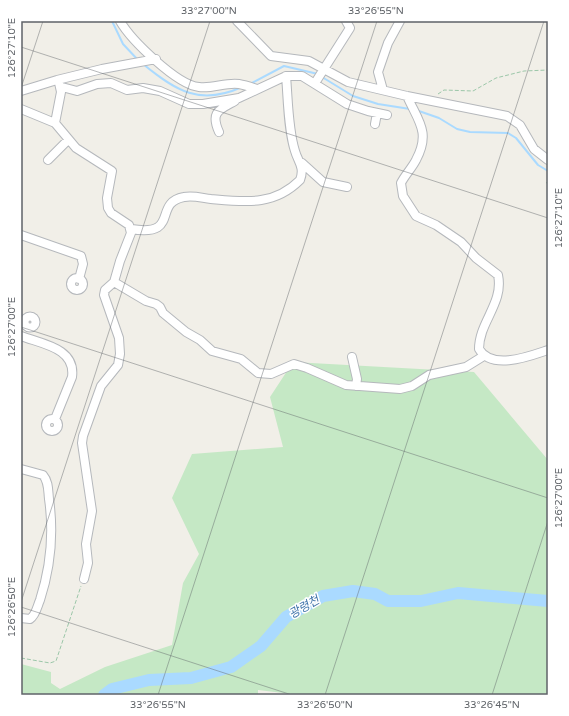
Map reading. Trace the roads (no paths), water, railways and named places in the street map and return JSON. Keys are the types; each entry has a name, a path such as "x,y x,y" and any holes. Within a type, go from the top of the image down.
{"street":[{"path":"120,21 154,60 192,86 209,87 238,84 257,89"},
{"path":"237,21 271,56 309,61 348,82 382,90 408,100 431,101 507,116 520,125 534,149 548,160"},
{"path":"316,83 350,28 346,21"},
{"path":"382,90 378,72 388,43 400,21"},
{"path":"21,91 60,84 130,64 154,60"},
{"path":"286,76 294,150 302,163 323,182 347,187"},
{"path":"219,132 214,122 216,115 221,109 239,98 286,76 302,76 316,83 347,104 387,115"},
{"path":"60,84 77,91 97,84 111,83 127,90 143,88 160,91 184,102 196,104 239,98"},
{"path":"55,123 60,84"},
{"path":"408,100 422,125 424,136 416,160 401,183 403,196 416,216 436,225 461,242 476,258 498,275 499,285 496,303 486,323 479,349 485,356 499,361 510,360 548,350"},
{"path":"21,109 55,123 68,140 83,153 112,171 108,208 116,216 126,222 131,229 131,237 120,261 114,282 105,290 104,295 119,338 120,354 118,364 102,386 82,443 92,511 86,544 88,563 84,580"},
{"path":"375,124 377,113"},
{"path":"48,160 68,140"},
{"path":"131,229 148,232 159,227 168,207 172,202 183,197 256,202 267,200 288,190 300,180 303,170 302,163"},
{"path":"21,235 81,256 83,264 79,279"},
{"path":"114,282 146,301 156,304 160,307 162,313 186,332 200,340 212,351 241,359 258,372 271,374 294,364 307,368 338,383 356,386 407,388 429,375 466,367 482,357"},
{"path":"21,336 61,350 67,356 71,364 73,371 72,377 55,419"},
{"path":"352,357 356,386"},
{"path":"21,469 39,474 46,478 52,517 52,539 48,574 35,614 30,619 21,618"}],"waterway":[{"path":"112,21 123,44 138,60"},
{"path":"143,64 166,82 189,93 213,95 227,93 242,87"},
{"path":"250,84 284,66 318,74"},
{"path":"322,77 353,96 378,104 410,109"},
{"path":"416,110 439,118 457,129 470,132 508,133 516,138 538,165 548,171"},
{"name":"광령천","path":"104,695 112,689 149,680 191,678 231,667 261,646 286,617 323,596 353,591 375,594 388,601 421,601 458,593 548,601"}]}
